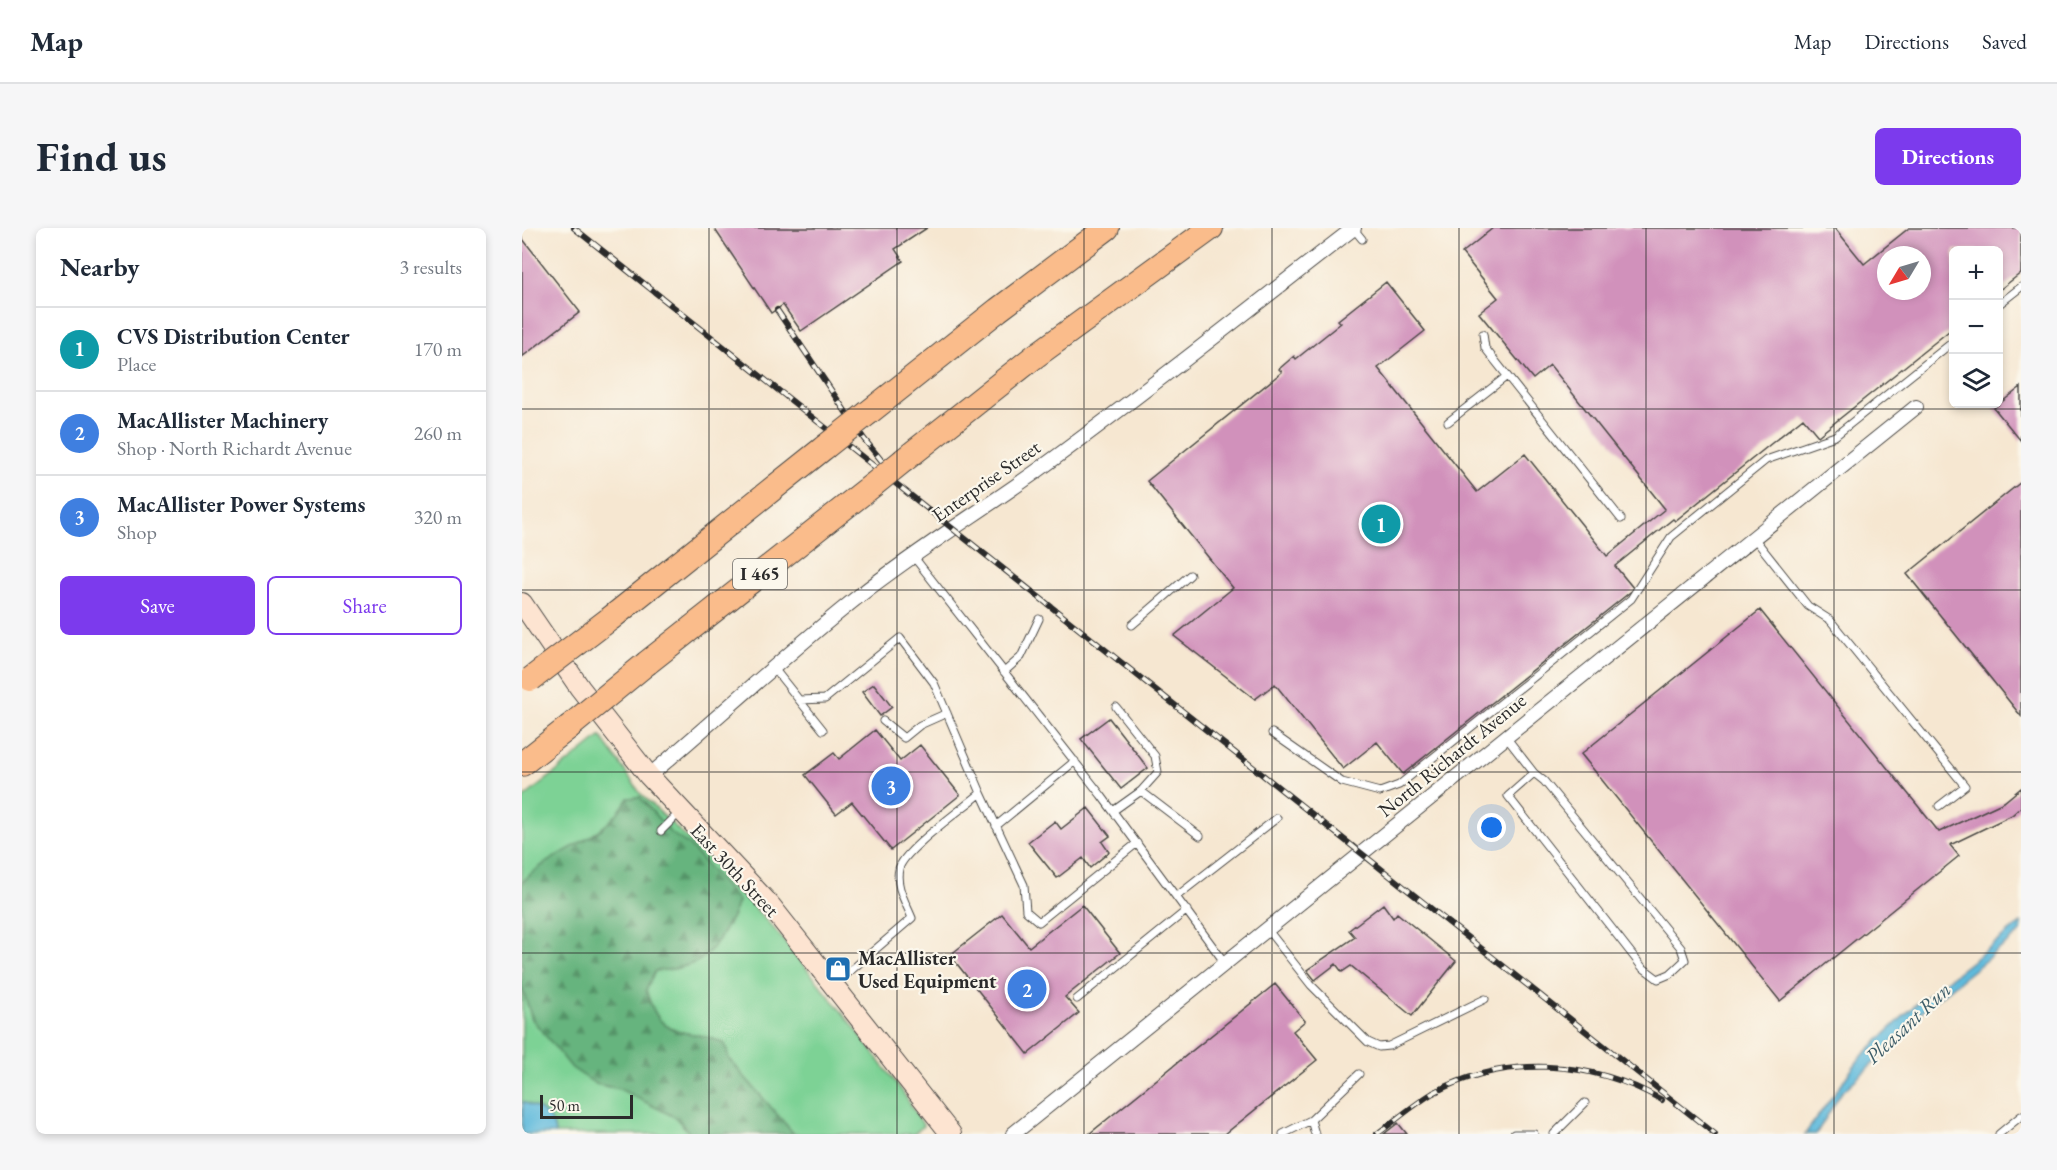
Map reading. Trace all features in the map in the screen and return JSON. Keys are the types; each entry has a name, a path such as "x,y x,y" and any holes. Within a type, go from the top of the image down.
{"highway":[{"path":"527,683 998,310 1107,228"},
{"name":"I 465","path":"522,764 1034,357 1211,228"}],"main road":[{"name":"East 30th Street","path":"522,603 579,688 649,776 680,812 752,885 951,1134"}],"street":[{"name":"Enterprise Street","path":"649,776 772,666 913,556 1036,471 1356,232"},
{"name":"North Richardt Avenue","path":"1013,1134 1916,407"}],"lane":[{"path":"2003,301 2021,287"},
{"path":"1483,334 1485,348 1621,519"},
{"path":"1272,733 1342,782 1380,792 1399,785 1631,599 1671,537 1766,460 1835,436 1949,344"},
{"path":"1448,422 1507,376"},
{"path":"1754,538 1808,606 1830,620 1965,786 1939,806"},
{"path":"913,556 1075,760 1226,963"},
{"path":"1132,625 1190,575"},
{"path":"1005,672 1021,657 1039,619"},
{"path":"800,700 825,699 900,638 934,683 981,793 1024,885 1026,910 1039,922 1137,843"},
{"path":"772,666 823,730"},
{"path":"1113,811 1142,791 1158,772 1155,756 1116,707"},
{"path":"883,721 904,738 920,725 947,713"},
{"path":"1506,737 1681,948 1685,960 1670,974 1658,979 1642,967 1508,796 1534,773"},
{"path":"996,826 1075,760"},
{"path":"1142,791 1200,836"},
{"path":"833,985 912,918 900,891 898,868 907,854 981,793"},
{"path":"661,831 680,812"},
{"path":"1176,897 1277,818"},
{"path":"1077,999 1187,910"},
{"path":"1267,929 1311,985 1368,1042 1379,1047 1389,1046 1485,999"},
{"path":"1283,1134 1311,1120 1359,1074"},
{"path":"1554,1134 1585,1103"},
{"path":"1999,1134 2021,1116"},
{"path":"1311,1120 1315,1134"},
{"path":"1514,1134 1534,1134"}],"green space":[{"path":"601,736 640,793 717,867 776,931 852,1024 902,1091 924,1126 913,1134 794,1134 729,1059 725,1044 711,1038 677,1031 660,1020 652,1008 646,990 655,971 681,967 702,958 722,935 738,901 689,845 671,833 640,797 628,798 605,826 548,861 522,883 522,799"},
{"path":"640,797 671,833 689,845 738,901 722,935 702,958 681,967 655,971 646,990 652,1008 668,1027 725,1044 729,1059 794,1134 691,1134 675,1117 620,1089 596,1084 572,1068 532,1019 522,987 522,883 548,861 605,826 628,798"},
{"path":"522,987 532,1019 572,1068 596,1084 620,1089 675,1117 691,1134 555,1134 552,1122 544,1112 522,1103"}],"water":[{"name":"Pleasant Run","path":"2021,923 2021,932 1916,1016 1876,1061 1841,1093 1816,1134 1805,1134 1860,1058 1916,1004"},
{"path":"523,1102 549,1117 555,1134 522,1134"}],"building":[{"path":"714,228 927,228 895,249 903,261 801,331 783,305 771,313"},
{"path":"1493,228 1835,228 1864,264 1877,254 1877,300 1931,300 1931,246 1886,246 1909,228 2021,228 2021,273 2003,287 2003,246 1949,246 1949,331 1818,436 1803,418 1615,566 1634,589 1403,774 1377,742 1343,769 1275,684 1255,699 1174,636 1233,588 1147,481 1282,372 1279,369 1294,356 1296,359 1341,323 1338,320 1386,282 1425,331 1378,368 1477,492 1525,454 1607,556 1665,509 1550,365 1533,379 1479,313 1498,298 1462,253"},
{"path":"522,238 580,312 522,357"},
{"path":"2021,387 2021,441 1994,408 2003,408 2003,401"},
{"path":"2021,482 2021,716 1907,574"},
{"path":"1760,610 1939,832 2004,802 2021,788 2021,807 2012,815 1950,845 1959,856 1780,1001 1581,754"},
{"path":"874,684 892,707 880,716 862,692"},
{"path":"1109,718 1148,768 1121,789 1081,739"},
{"path":"875,730 900,761 920,745 960,795 891,850 852,802 836,814 805,775 834,753 839,759"},
{"path":"1088,808 1110,836 1102,842 1109,852 1090,868 1083,858 1057,878 1028,842 1055,821 1061,829"},
{"path":"1383,904 1393,918 1397,913 1456,961 1412,1016 1351,966 1342,972 1336,964 1315,980 1307,970 1355,937 1349,930"},
{"path":"1082,905 1120,953 1065,997 1079,1013 1028,1054 950,955 1002,914 1029,947"},
{"path":"1275,984 1305,1021 1293,1031 1317,1060 1225,1134 1089,1134"},
{"path":"1398,1123 1407,1134 1384,1134"}],"railway":[{"path":"574,228 1715,1134"},
{"path":"777,310 864,439 890,471"},
{"path":"1377,1134 1433,1093 1461,1080 1490,1072 1519,1068 1549,1067 1578,1070 1607,1077 1662,1100"}],"place":[{"name":"CVS Distribution Center","path":"1381,524"},
{"name":"MacAllister Power Systems","path":"891,786"},
{"name":"MacAllister Used Equipment","path":"838,969"},
{"name":"MacAllister Machinery","path":"1027,989"}]}
